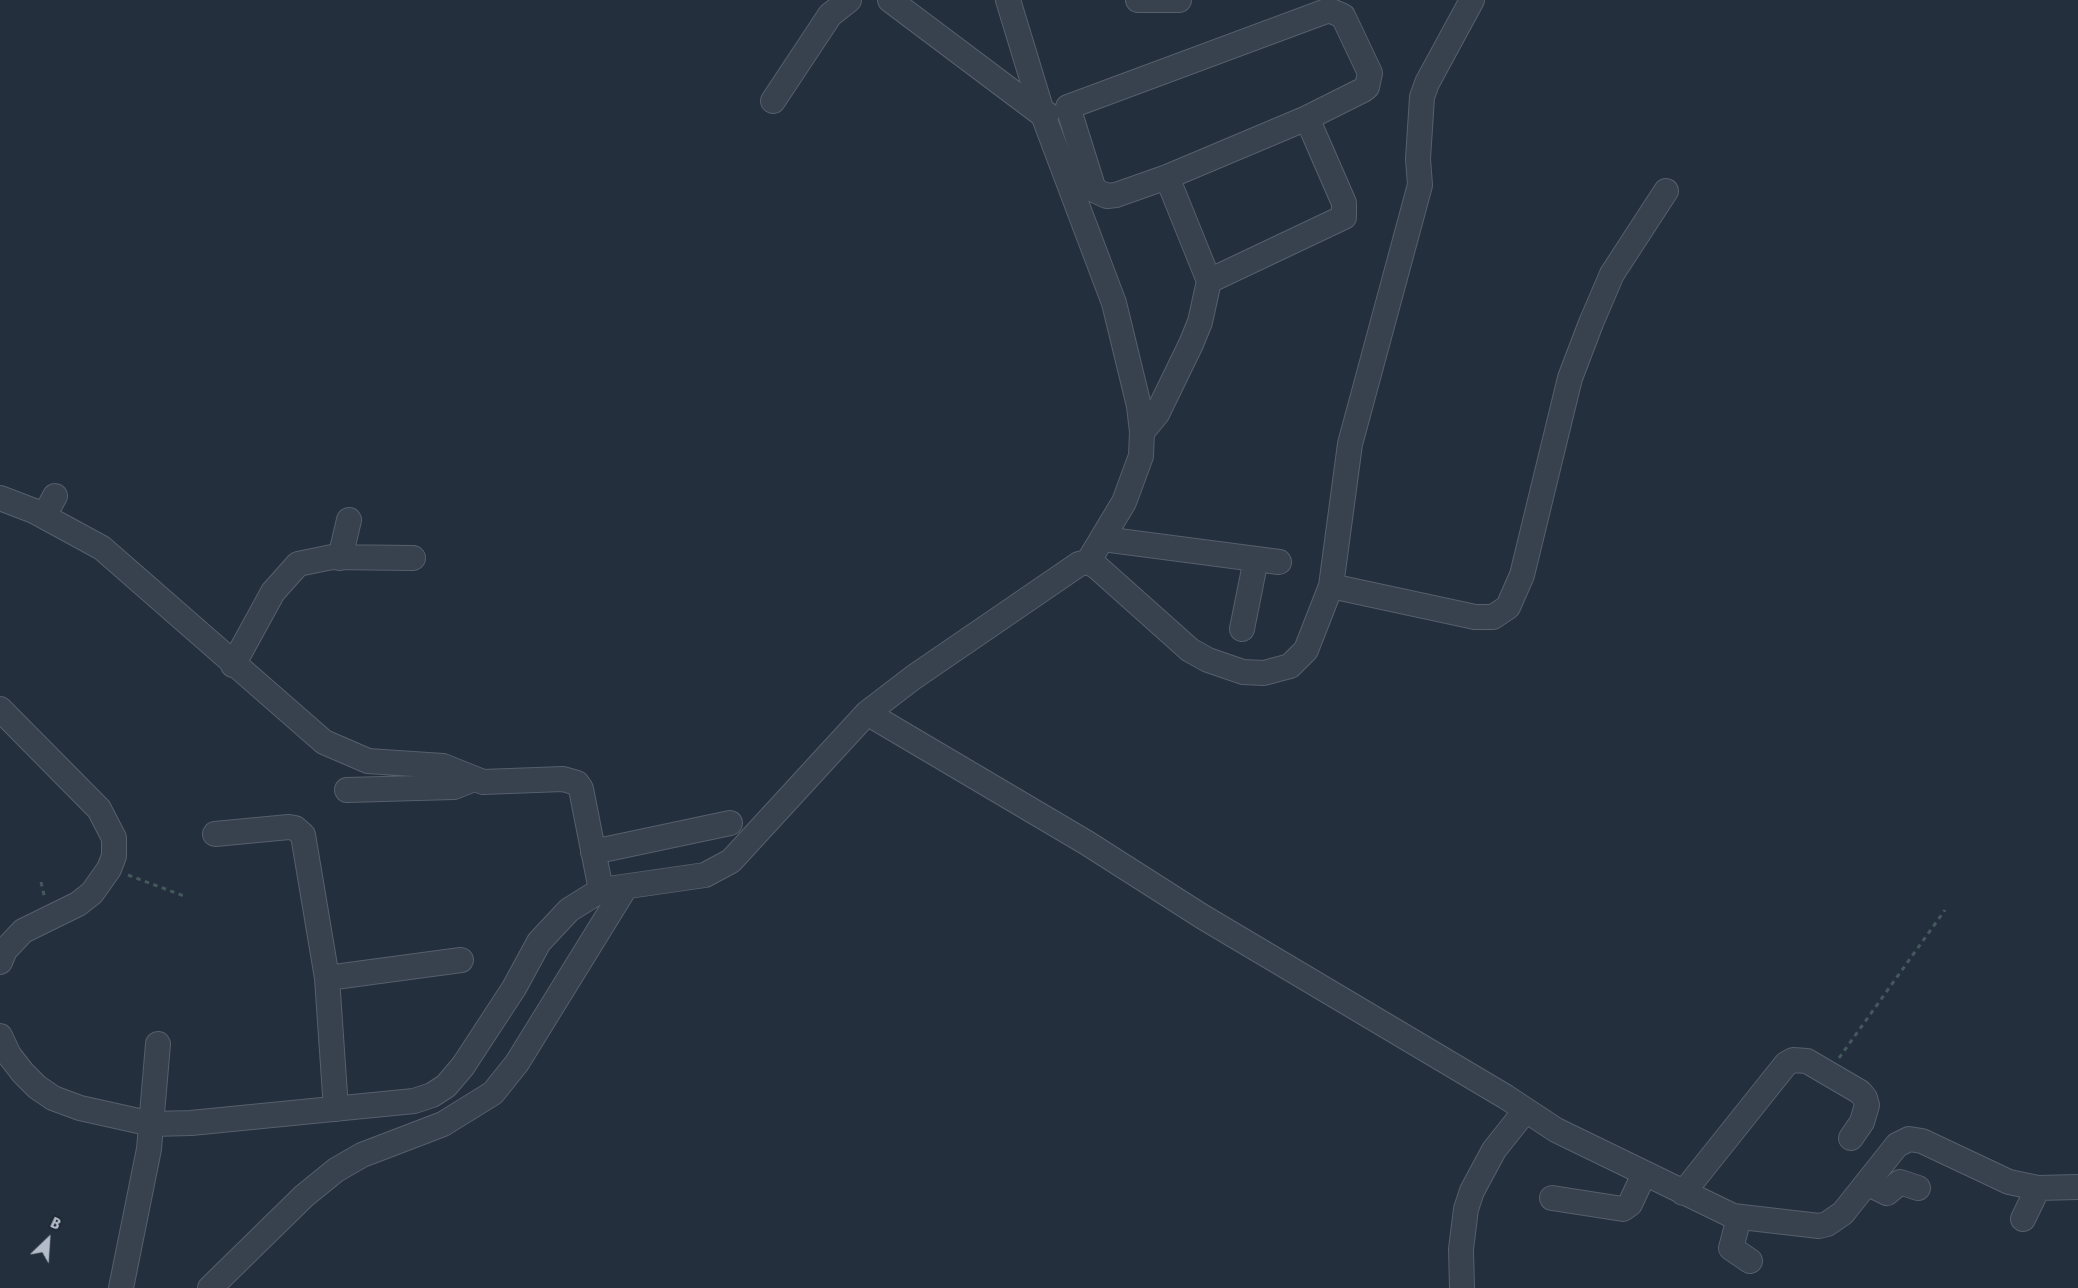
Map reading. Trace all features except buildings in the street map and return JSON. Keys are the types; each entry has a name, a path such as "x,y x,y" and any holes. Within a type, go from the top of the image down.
{"street":[{"path":"773,101 830,15 849,0"},
{"path":"890,0 1043,115"},
{"path":"1138,0 1179,0"},
{"path":"0,1038 9,1055 23,1073 37,1088 54,1098 91,1111 152,1124 414,1101 432,1095 446,1086 463,1066 508,998 539,942 569,910 601,890 705,875 731,861 867,713 914,677 1079,564 1088,562 1097,567 1190,650 1227,669 1242,672 1278,670 1290,666 1301,658 1319,621 1331,586 1350,444 1420,185 1418,159 1422,97 1426,83 1472,0"},
{"path":"1006,5 1043,115 1114,303 1136,383 1142,432 1141,456 1131,484 1103,539 1088,562"},
{"path":"1043,115 1318,13 1335,12 1343,16 1370,73 1367,87 1359,93 1307,118 1167,177 1116,195 1099,194 1094,190 1068,107"},
{"path":"1209,281 1344,217 1344,203 1307,118"},
{"path":"1142,432 1157,414 1191,344 1200,322 1209,281 1167,177"},
{"path":"1331,586 1475,617 1493,617 1508,607 1522,575 1570,378 1594,313 1612,274 1666,191"},
{"path":"0,498 49,506 102,548 317,738 332,746 368,761 442,766 474,779 497,783 563,779 577,783 581,789 601,890"},
{"path":"340,558 349,520"},
{"path":"1103,539 1268,561 1242,629"},
{"path":"233,665 273,592 290,570 306,560 413,558"},
{"path":"0,709 106,818 114,838 114,856 109,869 92,893 78,904 23,931 13,939 0,962"},
{"path":"867,713 1088,843 1203,917 1472,1076 1556,1130 1739,1218 1819,1226 1843,1213 1897,1145 1910,1139 1922,1141 2010,1182 2038,1188 2078,1187"},
{"path":"347,790 454,787 474,779"},
{"path":"593,852 730,823"},
{"path":"215,834 289,827 300,830 306,843 327,978 336,1109"},
{"path":"210,1288 304,1196 336,1170 362,1155 453,1119 493,1093 517,1063 625,888"},
{"path":"327,978 460,960"},
{"path":"121,1288 152,1124 158,1044"},
{"path":"1683,1193 1786,1064 1803,1059 1865,1098 1865,1113 1851,1138"},
{"path":"1462,1288 1461,1249 1466,1209 1472,1191 1494,1150 1526,1111"},
{"path":"1552,1198 1623,1209 1630,1204 1644,1174"},
{"path":"1867,1183 1887,1193 1900,1182 1918,1188"},
{"path":"2024,1220 2038,1188"},
{"path":"1739,1218 1731,1248 1750,1261"}],"path":[{"path":"109,869 184,896"},
{"path":"1829,1074 1874,1005 1945,910"}]}
